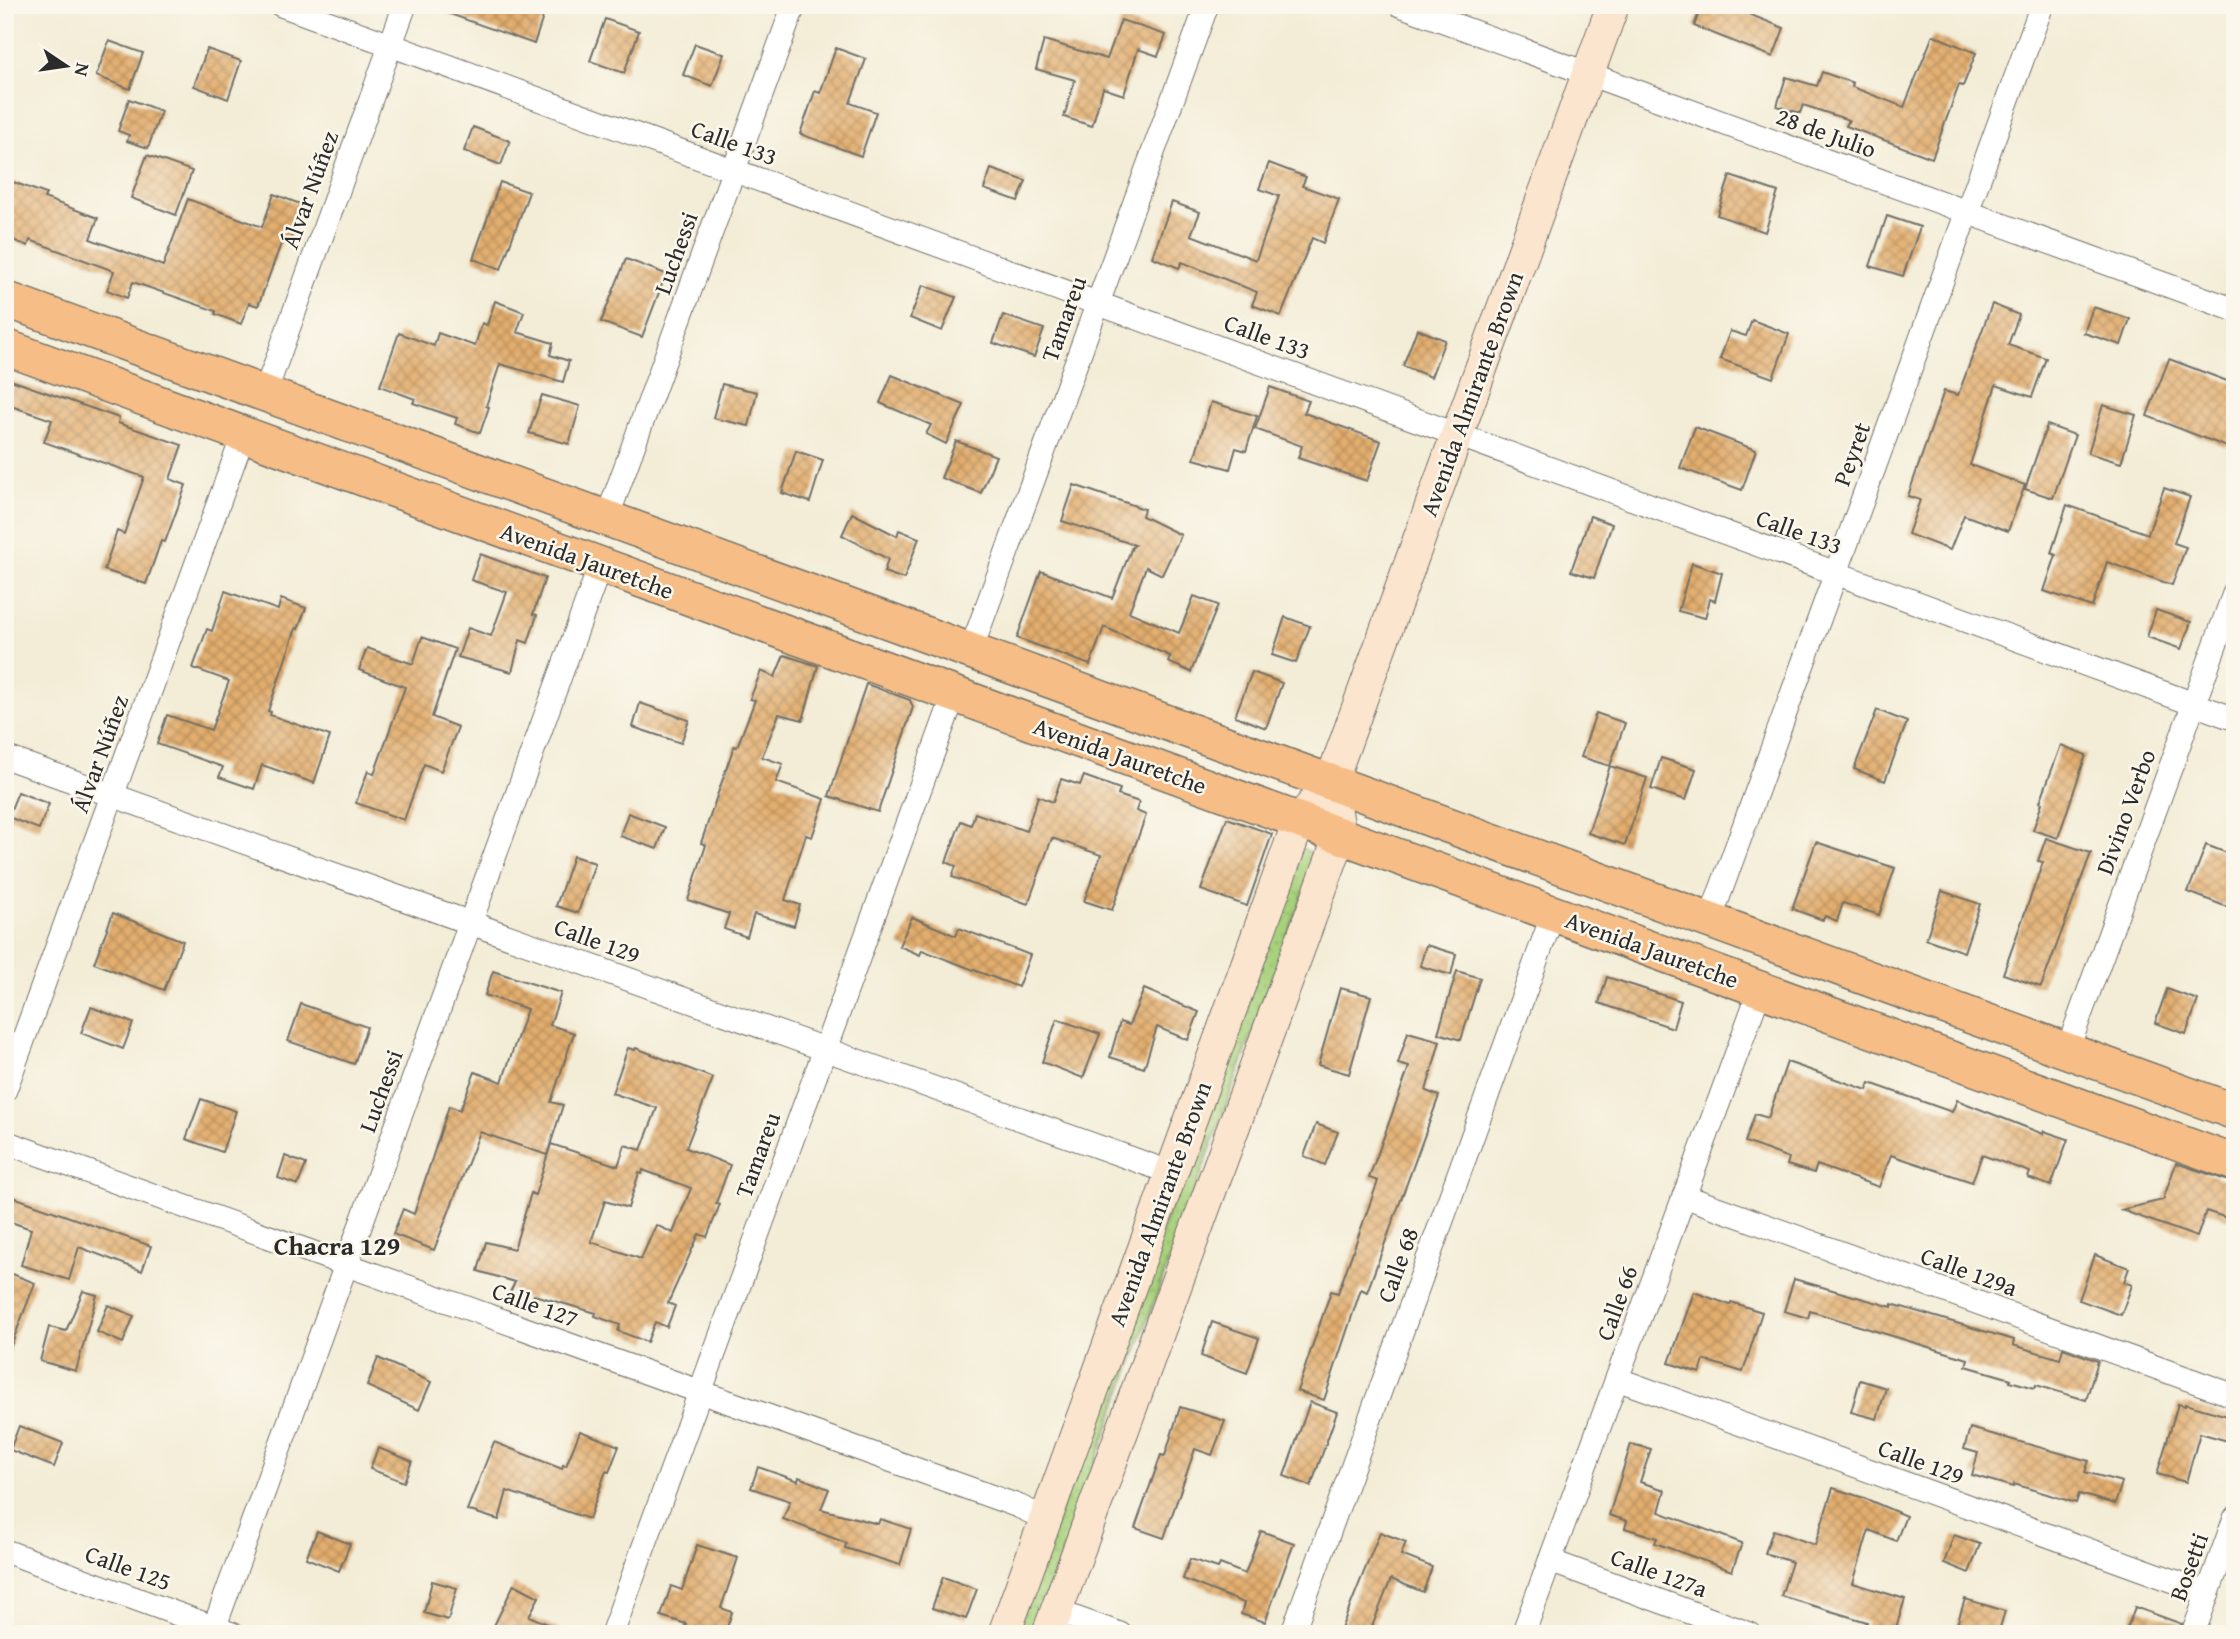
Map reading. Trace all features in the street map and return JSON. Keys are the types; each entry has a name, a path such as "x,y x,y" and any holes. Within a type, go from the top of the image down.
{"main road":[{"name":"Avenida Almirante Brown","path":"1004,1634 1300,821 1331,782 1613,5"},
{"name":"Avenida Jauretche","path":"5,299 2235,1112"},
{"name":"Avenida Jauretche","path":"5,347 2235,1163"},
{"name":"Avenida Almirante Brown","path":"1052,1622 1340,836 1331,782"}],"street":[{"name":"Calle 133","path":"281,5 2235,719"},
{"name":"Álvar Núñez","path":"265,393 405,5"},
{"name":"Luchessi","path":"607,518 794,5"},
{"name":"Tamareu","path":"971,650 1207,5"},
{"name":"28 de Julio","path":"1400,5 2235,310"},
{"name":"Peyret","path":"1710,920 1969,213 2042,5"},
{"name":"Álvar Núñez","path":"5,1090 243,436"},
{"name":"Luchessi","path":"220,1632 346,1265 600,566"},
{"name":"Divino Verbo","path":"2067,1051 2235,591"},
{"name":"Tamareu","path":"612,1634 954,695"},
{"name":"Calle 129","path":"5,757 1171,1173"},
{"name":"Calle 68","path":"1292,1634 1553,914"},
{"name":"Calle 66","path":"1523,1634 1760,990"},
{"name":"Calle 127","path":"5,1142 1017,1506 1046,1519"},
{"name":"Calle 129a","path":"1684,1196 2235,1396"},
{"name":"Calle 129","path":"1617,1379 2207,1593"},
{"name":"Bosetti","path":"2193,1634 2235,1518"},
{"name":"Calle 125","path":"5,1551 220,1632"},
{"name":"Calle 127a","path":"1550,1561 1750,1634"},
{"path":"1052,1622 1120,1634"}],"green space":[{"path":"1301,848 1317,856 1033,1634 1015,1634"}],"building":[{"path":"434,5 547,5 534,44 433,8"},
{"path":"1702,5 1726,5 1784,28 1773,57 1694,26"},
{"path":"605,19 639,31 624,73 590,61"},
{"path":"1121,20 1166,35 1158,56 1138,49 1124,95 1103,88 1092,126 1064,117 1075,80 1036,69 1044,40 1107,59"},
{"path":"1933,35 1976,53 1963,86 1959,85 1932,158 1846,126 1849,120 1803,105 1800,113 1777,106 1786,77 1817,86 1822,72 1904,107"},
{"path":"109,41 143,53 130,89 96,76"},
{"path":"695,44 724,54 712,86 683,75"},
{"path":"836,48 866,59 850,103 876,112 861,156 800,134 815,91 820,93"},
{"path":"207,49 241,61 228,99 194,86"},
{"path":"129,99 161,111 148,148 127,141 129,135 118,131"},
{"path":"473,127 510,141 501,165 464,151"},
{"path":"147,155 192,171 176,215 131,198"},
{"path":"1269,163 1306,177 1302,186 1339,199 1323,243 1312,238 1281,316 1252,305 1257,292 1182,262 1179,268 1152,257 1172,202 1200,212 1191,235 1256,260 1279,196 1259,189"},
{"path":"991,169 1026,181 1018,201 984,189"},
{"path":"1730,176 1778,192 1765,232 1717,215"},
{"path":"5,179 46,194 44,198 98,218 90,239 163,266 188,199 262,227 274,194 303,205 289,243 282,241 258,306 249,303 241,324 215,314 216,311 133,282 127,298 107,290 114,271 30,240 28,246 5,237"},
{"path":"500,182 529,192 501,269 473,259"},
{"path":"1887,216 1920,227 1903,276 1870,266"},
{"path":"626,259 666,274 642,337 601,322"},
{"path":"923,285 956,297 942,331 910,318"},
{"path":"495,301 524,312 517,332 553,343 550,355 569,361 563,382 500,364 480,433 455,424 457,418 413,403 415,399 380,386 399,333 434,346 438,333 475,346 482,323 487,325"},
{"path":"1992,304 2019,315 2008,345 2046,358 2032,397 1996,385 1970,465 2025,485 2008,531 1964,515 1950,550 1908,534 1920,500 1908,496 1944,391 1958,395"},
{"path":"2093,307 2130,319 2121,345 2084,333"},
{"path":"1003,315 1044,329 1034,357 993,343"},
{"path":"1752,320 1789,334 1773,378 1720,359 1730,331 1746,336"},
{"path":"1417,329 1445,340 1431,377 1403,366"},
{"path":"2169,359 2235,384 2235,427 2227,447 2147,416"},
{"path":"892,375 964,405 946,444 926,434 931,425 880,403"},
{"path":"5,378 119,418 118,423 182,445 170,479 186,485 165,542 161,541 146,584 104,570 117,531 124,534 144,477 44,442 52,420 5,404"},
{"path":"722,384 757,392 749,426 713,418"},
{"path":"1270,387 1309,401 1304,413 1381,441 1367,481 1298,458 1302,446 1255,429"},
{"path":"542,395 580,406 569,444 529,433"},
{"path":"1211,402 1257,416 1246,451 1236,448 1230,469 1194,459"},
{"path":"2103,405 2136,415 2121,463 2088,453"},
{"path":"2047,425 2075,435 2053,498 2025,489"},
{"path":"1695,427 1756,450 1742,490 1680,468"},
{"path":"956,441 996,456 981,493 941,478"},
{"path":"796,451 823,460 810,502 782,493"},
{"path":"1074,485 1144,509 1142,516 1181,535 1162,575 1146,567 1129,612 1179,633 1194,596 1218,605 1191,672 1168,662 1170,656 1104,627 1090,665 1017,638 1041,571 1112,598 1135,545 1062,521"},
{"path":"2164,488 2190,497 2174,543 2186,547 2172,585 2107,562 2092,607 2044,591 2056,555 2051,553 2067,505 2148,534"},
{"path":"852,513 897,536 899,530 919,538 904,579 884,572 888,559 842,535"},
{"path":"1590,516 1612,524 1594,578 1571,571"},
{"path":"480,554 545,578 533,614 537,615 528,643 520,640 512,672 458,657 468,628 491,636 507,592 471,580"},
{"path":"1692,563 1722,573 1715,601 1710,599 1705,618 1678,611"},
{"path":"225,591 278,610 281,599 306,608 298,629 296,628 268,711 271,712 270,715 330,736 314,783 262,765 254,789 219,777 223,767 157,744 167,715 211,730 229,681 193,668 207,629 212,631"},
{"path":"2156,610 2191,622 2181,649 2147,637"},
{"path":"1285,617 1310,626 1296,663 1272,655"},
{"path":"422,637 455,649 432,717 458,727 441,771 424,764 404,820 356,803 368,771 374,774 405,687 359,670 367,648 413,664"},
{"path":"784,655 818,666 803,720 779,714 762,757 783,764 776,782 825,799 812,837 806,835 785,900 800,905 794,926 754,914 747,937 724,929 729,914 688,900 706,845 701,843 734,746 737,747 755,700 750,699 761,671 775,677"},
{"path":"1252,672 1282,683 1266,728 1235,716"},
{"path":"866,684 910,700 913,707 878,812 829,796"},
{"path":"640,703 689,720 681,743 633,727"},
{"path":"1877,710 1907,722 1885,781 1854,769"},
{"path":"1596,713 1625,723 1610,766 1581,757"},
{"path":"2061,745 2086,755 2058,838 2033,830 2042,803 2040,802"},
{"path":"1661,758 1696,769 1686,800 1651,789"},
{"path":"1610,766 1647,778 1625,845 1588,833"},
{"path":"1084,776 1120,789 1118,795 1139,802 1136,811 1146,815 1112,910 1084,901 1101,855 1052,838 1028,904 952,877 956,866 946,862 961,821 971,825 975,813 1026,831 1038,796 1053,802 1061,779 1080,785"},
{"path":"18,792 49,804 39,829 8,817"},
{"path":"628,813 665,827 657,849 620,836"},
{"path":"1227,818 1272,834 1247,906 1201,890"},
{"path":"2046,838 2091,853 2041,987 2003,974 2043,862 2038,861"},
{"path":"1816,842 1895,868 1879,915 1843,903 1837,921 1825,916 1823,920 1792,909"},
{"path":"2206,845 2235,856 2235,910 2188,892"},
{"path":"573,856 595,863 578,913 556,906"},
{"path":"1942,891 1980,904 1964,952 1926,939"},
{"path":"113,913 183,941 164,990 94,963"},
{"path":"912,917 956,936 959,928 1030,955 1018,987 922,950 920,955 899,946"},
{"path":"1426,945 1456,954 1451,975 1420,966"},
{"path":"493,971 561,993 550,1025 574,1033 551,1102 563,1105 547,1155 480,1132 434,1250 393,1234 403,1209 414,1214 449,1106 460,1110 475,1072 502,1082 527,1009 485,995"},
{"path":"1457,971 1480,978 1461,1040 1438,1033"},
{"path":"1607,977 1681,1001 1673,1028 1599,1003"},
{"path":"1340,988 1371,996 1349,1074 1318,1065"},
{"path":"1144,989 1199,1012 1188,1040 1157,1027 1144,1068 1110,1057 1120,1022 1129,1025"},
{"path":"2167,989 2198,1000 2186,1034 2155,1023"},
{"path":"301,1004 367,1027 354,1064 288,1041"},
{"path":"91,1007 133,1023 123,1049 81,1033"},
{"path":"1057,1019 1100,1034 1083,1078 1042,1062"},
{"path":"1408,1032 1440,1041 1426,1091 1439,1096 1367,1292 1361,1289 1324,1400 1297,1391 1331,1291 1338,1293 1378,1181 1369,1178 1409,1067 1398,1064"},
{"path":"628,1048 636,1048 713,1078 686,1148 730,1165 716,1203 720,1204 707,1237 699,1234 668,1303 675,1306 667,1327 655,1322 647,1342 618,1331 620,1325 595,1316 596,1313 534,1295 531,1301 510,1292 515,1282 478,1271 486,1242 514,1249 531,1193 535,1195 551,1144 618,1166 625,1145 641,1150 657,1108 612,1093","holes":["643,1170 691,1188 673,1233 656,1225 641,1259 591,1242 605,1201 628,1208 639,1173 642,1174"]},
{"path":"1787,1062 1867,1090 1870,1083 1952,1112 1957,1100 2043,1134 2044,1131 2068,1139 2051,1186 2028,1178 2030,1172 1982,1155 1972,1182 1891,1155 1879,1187 1817,1165 1814,1173 1787,1165 1789,1158 1745,1142 1755,1114 1768,1118"},
{"path":"201,1099 236,1111 222,1152 186,1139"},
{"path":"1316,1124 1338,1132 1325,1165 1304,1156"},
{"path":"285,1156 306,1164 298,1185 278,1178"},
{"path":"2176,1163 2235,1183 2235,1207 2230,1219 2206,1211 2197,1237 2121,1210 2163,1200"},
{"path":"5,1194 151,1246 142,1271 79,1247 69,1280 21,1265 31,1229 5,1220"},
{"path":"2095,1255 2129,1268 2124,1282 2132,1285 2121,1315 2079,1300"},
{"path":"5,1271 35,1283 7,1356 5,1355"},
{"path":"1794,1279 2014,1340 2013,1345 2060,1359 2063,1348 2098,1361 2086,1400 2036,1385 2035,1388 2010,1381 2011,1379 1966,1366 1968,1359 1810,1311 1808,1318 1784,1311"},
{"path":"83,1291 97,1295 76,1371 40,1361 49,1327 66,1331"},
{"path":"1694,1292 1730,1305 1731,1302 1762,1312 1743,1372 1704,1360 1700,1373 1669,1363"},
{"path":"108,1305 134,1316 123,1343 97,1332"},
{"path":"1212,1322 1259,1338 1247,1373 1201,1356"},
{"path":"378,1358 431,1382 419,1410 367,1386"},
{"path":"1860,1380 1886,1388 1877,1419 1851,1412"},
{"path":"1310,1402 1337,1412 1311,1486 1284,1476"},
{"path":"2178,1404 2235,1418 2231,1442 2200,1433 2186,1482 2157,1474"},
{"path":"1180,1407 1225,1421 1212,1455 1195,1449 1164,1538 1135,1528 1161,1455 1165,1456"},
{"path":"19,1426 63,1443 54,1467 10,1450"},
{"path":"1970,1428 2089,1461 2085,1472 2122,1482 2115,1504 2079,1494 2076,1503 2014,1484 2013,1487 1972,1475 1978,1453 1964,1449"},
{"path":"580,1431 619,1446 609,1472 606,1471 589,1519 507,1491 499,1520 467,1510 494,1442 562,1469 563,1465 566,1466"},
{"path":"1631,1444 1651,1449 1640,1482 1665,1490 1659,1512 1742,1543 1732,1571 1655,1543 1657,1538 1625,1528 1627,1521 1609,1515"},
{"path":"378,1448 412,1461 404,1482 370,1469"},
{"path":"758,1467 798,1481 799,1477 829,1489 821,1509 878,1524 880,1519 911,1529 900,1565 845,1548 846,1543 783,1519 790,1501 751,1488"},
{"path":"1833,1488 1906,1516 1896,1541 1869,1530 1853,1583 1905,1599 1894,1634 1862,1634 1867,1622 1781,1596 1792,1562 1765,1553 1773,1530 1815,1545"},
{"path":"317,1531 350,1544 339,1571 306,1558"},
{"path":"1261,1531 1294,1543 1265,1622 1241,1614 1244,1603 1183,1579 1190,1559 1218,1568 1220,1564 1245,1574"},
{"path":"1380,1532 1406,1542 1401,1555 1432,1567 1423,1592 1391,1579 1369,1634 1339,1634"},
{"path":"1954,1535 1980,1544 1969,1573 1944,1563"},
{"path":"697,1545 738,1558 721,1608 732,1612 725,1634 682,1634 686,1624 661,1616 671,1586 682,1590"},
{"path":"943,1577 977,1589 966,1619 932,1608"},
{"path":"432,1581 457,1588 448,1620 424,1613"},
{"path":"514,1584 539,1597 529,1616 571,1634 490,1634"},
{"path":"1965,1599 2005,1611 1998,1634 1954,1634"},
{"path":"2135,1607 2182,1624 2179,1634 2125,1634"}],"district":[{"name":"Chacra 129","path":"337,1246"}]}
